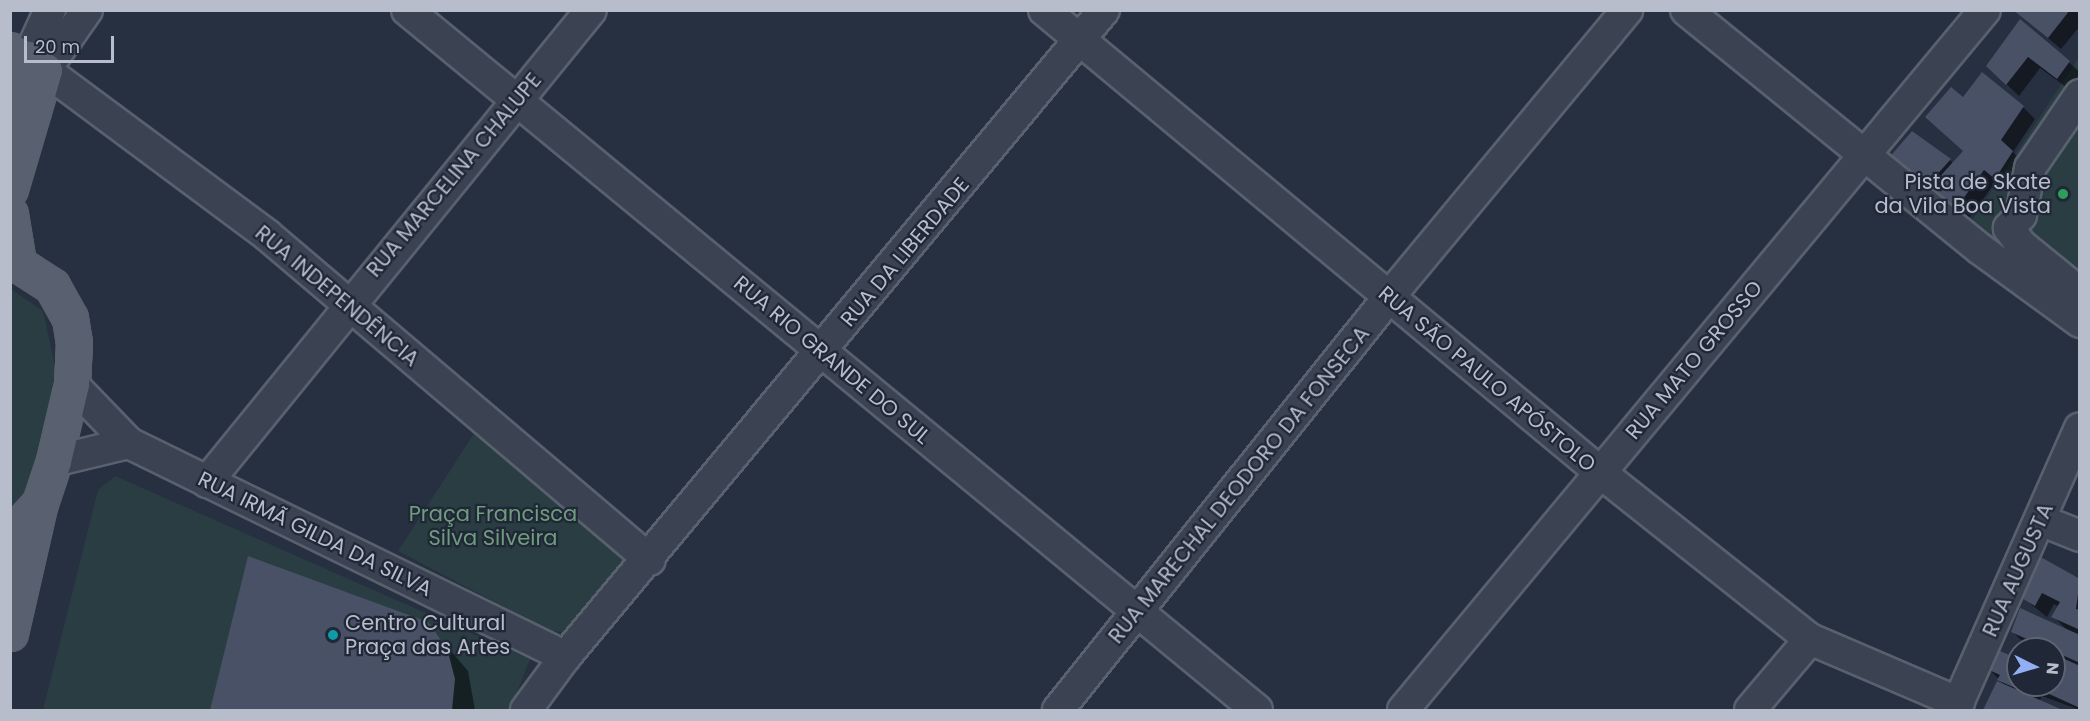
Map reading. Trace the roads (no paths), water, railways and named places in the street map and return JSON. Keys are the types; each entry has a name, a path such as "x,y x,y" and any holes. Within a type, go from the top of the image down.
{"main road":[{"path":"10,98 28,59"},
{"path":"10,189 28,59"},
{"path":"10,214 14,261 52,286 70,318 74,342 72,384 54,460 40,503 10,633"},
{"path":"10,536 40,503"}],"street":[{"path":"28,59 50,10"},
{"path":"28,59 87,10"},
{"name":"RUA RIO GRANDE DO SUL","path":"407,10 1257,711"},
{"name":"RUA MARCELINA CHALUPE","path":"207,482 348,304 591,10"},
{"name":"RUA SÃO PAULO APÓSTOLO","path":"1044,10 1600,473 1810,639 1957,707"},
{"name":"RUA DA LIBERDADE","path":"526,711 565,657 650,560 1104,10"},
{"name":"RUA MARECHAL DEODORO DA FONSECA","path":"1058,711 1389,297 1627,10"},
{"path":"1686,10 1980,249 2079,322"},
{"name":"RUA MATO GROSSO","path":"1403,711 1985,10"},
{"name":"RUA INDEPENDÊNCIA","path":"28,59 267,235 650,560"},
{"path":"2079,95 2031,168 2021,215 2009,228 2021,245 2079,293"},
{"name":"RUA IRMÃ GILDA DA SILVA","path":"72,384 129,442 565,657"},
{"name":"RUA AUGUSTA","path":"1957,707 2079,428"},
{"path":"54,460 129,442"},
{"path":"2040,519 2079,536"},
{"path":"1750,711 1810,639"}],"place":[{"name":"Pista de Skate da Vila Boa Vista","path":"2063,194"},
{"name":"Centro Cultural Praça das Artes","path":"333,635"}],"park label":[{"name":"Praça Francisca Silva Silveira","path":"493,526"}]}
